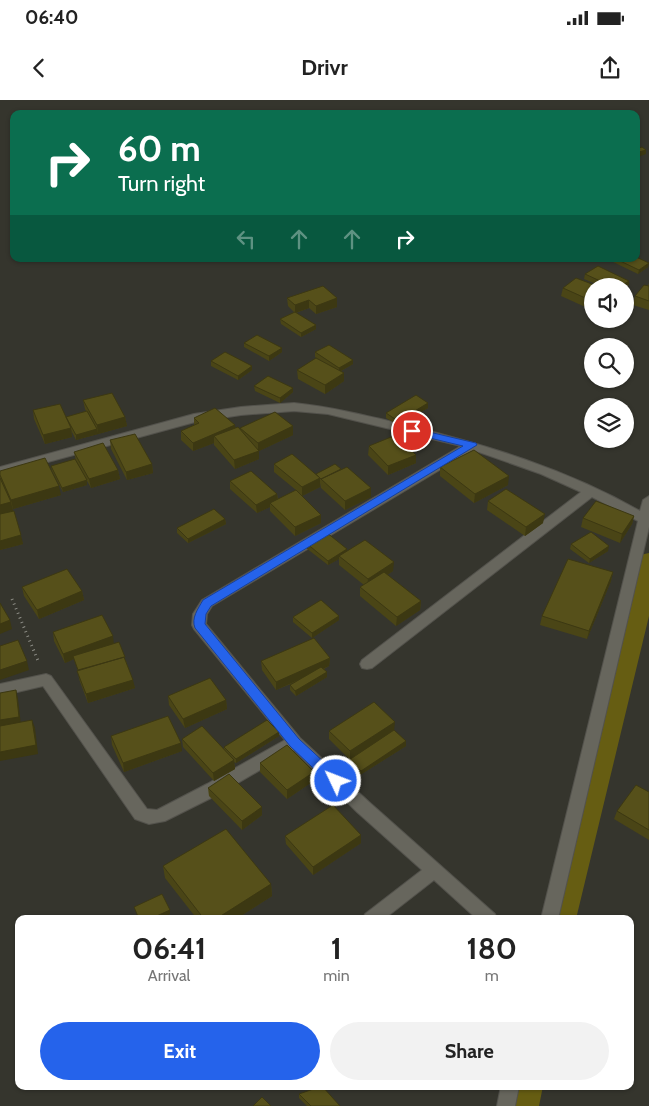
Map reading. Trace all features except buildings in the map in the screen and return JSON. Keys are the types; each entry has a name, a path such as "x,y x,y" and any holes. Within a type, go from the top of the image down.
{"street":[{"path":"0,471 194,418 241,411 294,407 328,410 472,445 545,471 591,491 644,518"},
{"path":"472,445 207,603 200,614 199,625 295,742 485,915"},
{"path":"367,664 591,491"},
{"path":"549,915 649,500"},
{"path":"0,690 46,680 141,814 149,817 159,816 212,789 295,742"},
{"path":"376,915 434,870"},
{"path":"506,1106 509,1090"}],"path":[{"path":"12,599 46,680"}],"waterway":[{"path":"560,915 649,562"},
{"path":"520,1106 523,1090"}],"route":[{"path":"336,781 295,742 199,625 200,614 207,603 472,445 412,431"}]}
